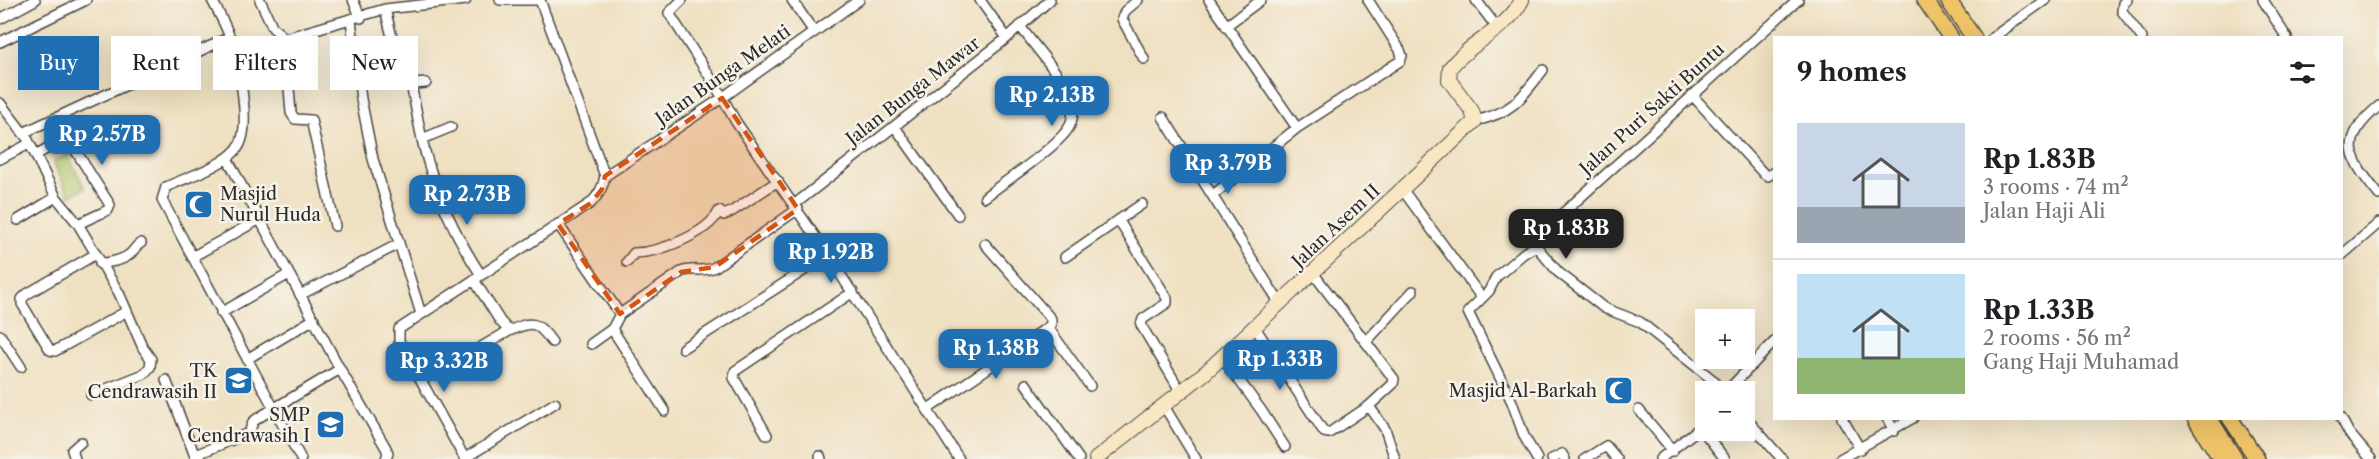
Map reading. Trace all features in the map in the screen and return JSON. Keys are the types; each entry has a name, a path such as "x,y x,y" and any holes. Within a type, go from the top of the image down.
{"main road":[{"path":"1925,0 1950,36"},
{"path":"1935,0 1959,36"},
{"path":"1948,0 1979,36"},
{"path":"1955,0 1979,36"},
{"path":"2196,420 2221,459"},
{"path":"2210,420 2235,459"},
{"path":"2222,420 2246,459"},
{"path":"2231,420 2257,459"}],"street":[{"path":"0,20 35,0"},
{"path":"0,42 87,0"},
{"path":"212,0 230,36"},
{"path":"260,0 273,28 283,36"},
{"path":"353,0 361,99 373,159 421,314"},
{"path":"292,36 356,19 398,3 466,0"},
{"path":"500,0 540,0 604,176 602,189 591,203 399,330 399,341 465,459 555,403"},
{"path":"682,0 669,13 722,98 853,292 959,459"},
{"path":"792,0 814,32"},
{"name":"Jalan Bunga Melati","path":"604,176 722,98 858,0"},
{"path":"980,0 1007,38"},
{"name":"Jalan Bunga Mawar","path":"620,314 681,272 688,269 702,271 715,267 796,207 1007,38 1050,0"},
{"path":"1138,0 1125,11 1122,19 1144,59"},
{"path":"1209,0 1297,128"},
{"path":"1227,26 1261,0"},
{"path":"1213,195 1297,128 1400,61 1402,56 1400,50 1368,0"},
{"path":"1476,0 1498,29"},
{"path":"1522,0 1498,29 1455,62 1449,71 1449,80 1470,109 1475,121 1509,110 1543,70"},
{"name":"Jalan Puri Sakti Buntu","path":"1537,459 1524,436 1512,402 1468,312 1489,291 1496,278 1524,253 1536,246 1536,238 1539,234 1798,0"},
{"path":"1982,36 2045,0"},
{"path":"2127,0 2123,3 2122,11 2141,36"},
{"path":"2263,0 2286,36"},
{"path":"385,9 392,36"},
{"path":"985,197 1056,142 1070,128 1073,118 1073,106 1068,90 1020,26"},
{"path":"23,132 213,45"},
{"path":"418,84 426,83"},
{"path":"241,90 244,118 242,141 227,159 164,190 162,200 301,459"},
{"path":"289,90 291,112 295,119 311,120 335,226"},
{"path":"412,90 422,140 453,228 500,321 509,331"},
{"path":"1692,95 1765,175 1773,172"},
{"path":"0,103 23,132 57,197 78,224 94,255 120,293 143,348 151,359 150,367 144,374 91,395"},
{"path":"2379,106 2360,124 2352,151 2358,168 2379,195"},
{"path":"1163,117 1279,302"},
{"name":"Jalan Asem II","path":"1095,459 1164,406 1222,357 1475,121"},
{"path":"422,140 451,127"},
{"path":"895,127 958,214"},
{"path":"36,155 61,140 69,140 110,205 108,210 78,224"},
{"path":"0,159 29,144"},
{"path":"227,159 340,369 386,448 386,459"},
{"path":"627,262 634,254 677,243 710,222 719,211 724,214 731,212 778,181"},
{"path":"1402,189 1482,298"},
{"path":"18,220 57,197"},
{"path":"1065,257 1142,204"},
{"path":"192,257 260,219"},
{"path":"1119,220 1167,298 1167,303 1143,319 1141,326 1181,392"},
{"path":"2343,254 2379,223"},
{"path":"558,224 620,314 612,329 591,344"},
{"path":"100,264 129,256 141,243"},
{"path":"928,409 1049,329 1051,319 985,244"},
{"path":"1536,246 1558,272 1604,309 1640,322 1714,381"},
{"path":"300,295 393,247"},
{"path":"94,255 27,294 22,299 22,304 50,350 55,351 128,311"},
{"path":"683,348 828,255"},
{"path":"1254,326 1324,432 1329,433 1369,406 1394,381 1313,273"},
{"path":"221,313 289,274"},
{"path":"1365,342 1413,291"},
{"path":"767,435 734,378 735,371 853,292"},
{"path":"247,359 314,320"},
{"path":"438,372 509,331 528,323 536,324 552,342"},
{"path":"612,329 665,411"},
{"path":"1049,329 1090,386"},
{"path":"0,335 21,367"},
{"path":"1737,381 1773,343"},
{"path":"1222,357 1285,447"},
{"path":"165,380 196,457 240,439 249,433 253,422 340,369"},
{"path":"1026,384 1079,459"},
{"path":"1164,406 1196,459"},
{"path":"1369,406 1385,429 1395,459"},
{"path":"1639,410 1673,451"},
{"path":"1843,420 1860,449"},
{"path":"1888,420 1894,431"},
{"path":"1840,459 1910,420"},
{"path":"2342,420 2349,433 2371,459"},
{"path":"1755,428 1782,459"},
{"path":"1660,459 1695,432"},
{"path":"1713,441 1725,459"},
{"path":"75,459 72,450 81,442"},
{"path":"1585,459 1603,447 1609,447 1617,459"},
{"path":"1552,459 1564,457"}],"highlighted area":[{"path":"722,98 798,209 715,267 681,272 620,314 558,224 591,203 602,189 605,176"}],"green space":[{"path":"68,155 85,188 70,196 53,162"}],"place":[{"name":"Masjid Nurul Huda","path":"199,204"},
{"name":"TK Cendrawasih II","path":"238,381"},
{"name":"Masjid Al-Barkah","path":"1618,391"},
{"name":"SMP Cendrawasih I","path":"331,425"}]}
